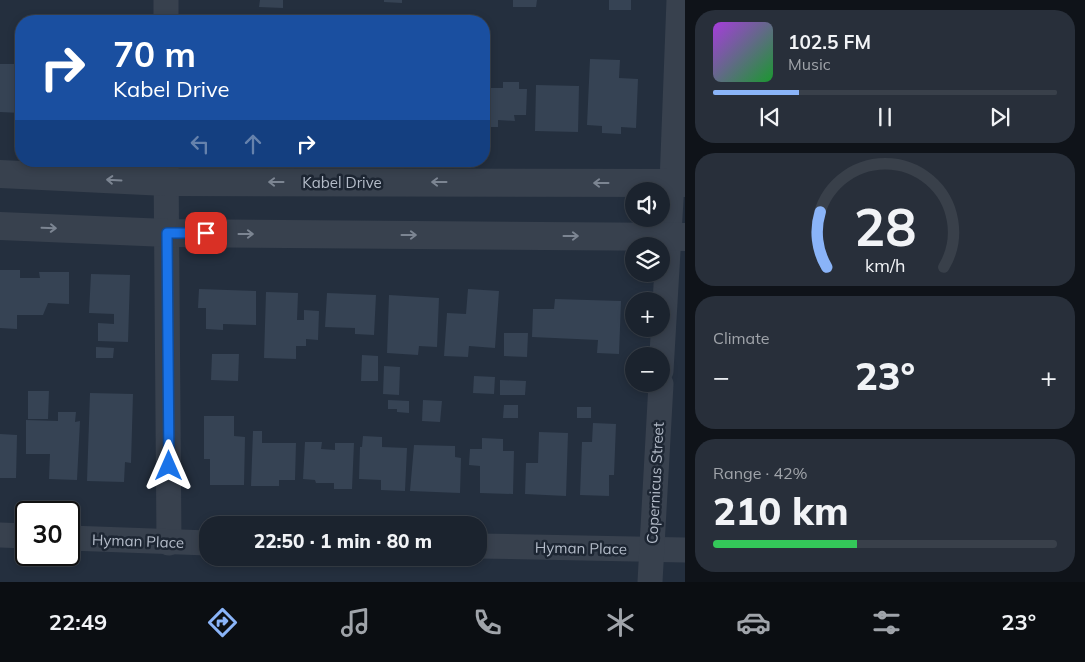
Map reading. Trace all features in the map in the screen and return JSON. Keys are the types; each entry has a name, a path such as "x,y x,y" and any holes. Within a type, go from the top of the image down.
{"street":[{"path":"166,0 166,15"},
{"path":"664,347 677,237 679,183 679,0"},
{"path":"166,172 169,543"},
{"name":"Kabel Drive","path":"0,174 166,172 679,183"},
{"path":"0,226 167,233 677,237"},
{"name":"Copernicus Street","path":"650,582 660,392"},
{"path":"0,535 15,536"},
{"name":"Hyman Place","path":"80,539 199,543"},
{"name":"Hyman Place","path":"487,546 685,550"}],"building":[{"path":"260,0 283,0 283,8 259,7"},
{"path":"384,0 402,0 402,3 384,2"},
{"path":"513,0 537,0 536,7 513,7"},
{"path":"609,0 631,0 631,10 609,10"},
{"path":"590,59 620,60 619,78 638,79 636,128 621,127 621,134 602,133 602,126 587,125"},
{"path":"0,64 15,64 15,113 0,112"},
{"path":"503,82 519,82 519,89 527,89 526,115 514,115 515,121 498,120 498,127 490,127 490,88 503,88"},
{"path":"536,85 579,86 578,132 535,131"},
{"path":"0,270 20,270 20,278 40,278 39,272 69,272 69,304 48,303 43,315 17,315 17,329 0,328"},
{"path":"91,274 130,275 128,342 98,341 98,323 114,324 114,314 89,313"},
{"path":"199,289 256,291 256,325 223,324 223,330 206,329 206,308 198,308"},
{"path":"468,289 499,291 495,348 469,346 468,357 444,356 447,313 466,314"},
{"path":"266,292 298,293 297,320 304,320 304,310 319,311 318,340 306,339 306,346 296,346 296,359 264,358"},
{"path":"327,293 376,295 374,335 355,334 355,328 325,327"},
{"path":"389,295 439,298 437,347 419,346 418,355 387,353"},
{"path":"555,299 621,301 619,354 597,353 598,340 532,337 533,309 554,309"},
{"path":"504,333 528,333 527,357 504,356"},
{"path":"96,347 114,348 113,358 96,358"},
{"path":"212,354 239,354 238,381 211,380"},
{"path":"362,355 378,356 378,381 361,381"},
{"path":"384,366 400,367 399,395 383,394"},
{"path":"474,376 495,377 494,394 473,393"},
{"path":"500,380 526,381 525,395 500,395"},
{"path":"28,391 49,391 48,419 28,419"},
{"path":"90,393 133,394 131,463 125,462 124,482 87,481"},
{"path":"388,400 409,401 409,413 397,412 397,409 388,409"},
{"path":"423,400 442,401 440,422 422,421"},
{"path":"504,405 518,405 518,418 503,418"},
{"path":"577,407 591,407 591,418 577,418"},
{"path":"58,412 76,412 75,422 80,421 77,480 49,479 50,454 26,454 26,420 58,421"},
{"path":"204,416 234,416 234,436 245,437 244,485 210,485 210,459 204,459"},
{"path":"593,423 616,424 614,475 609,475 609,496 580,495 582,442 592,442"},
{"path":"253,431 262,431 262,443 296,443 295,480 279,480 279,486 251,486"},
{"path":"539,432 568,433 566,496 525,494 526,463 538,463"},
{"path":"0,434 17,435 16,478 0,478"},
{"path":"363,436 382,437 382,447 407,448 405,491 381,490 381,480 359,479 360,447 362,447"},
{"path":"482,438 503,439 503,451 514,451 513,494 480,493 480,466 469,465 470,449 482,449"},
{"path":"305,442 322,442 321,449 335,450 335,443 354,443 352,489 334,489 334,483 316,483 315,480 303,479"},
{"path":"414,445 455,446 455,457 461,458 460,493 410,491"}],"route":[{"path":"169,466 167,233 206,233"}]}
